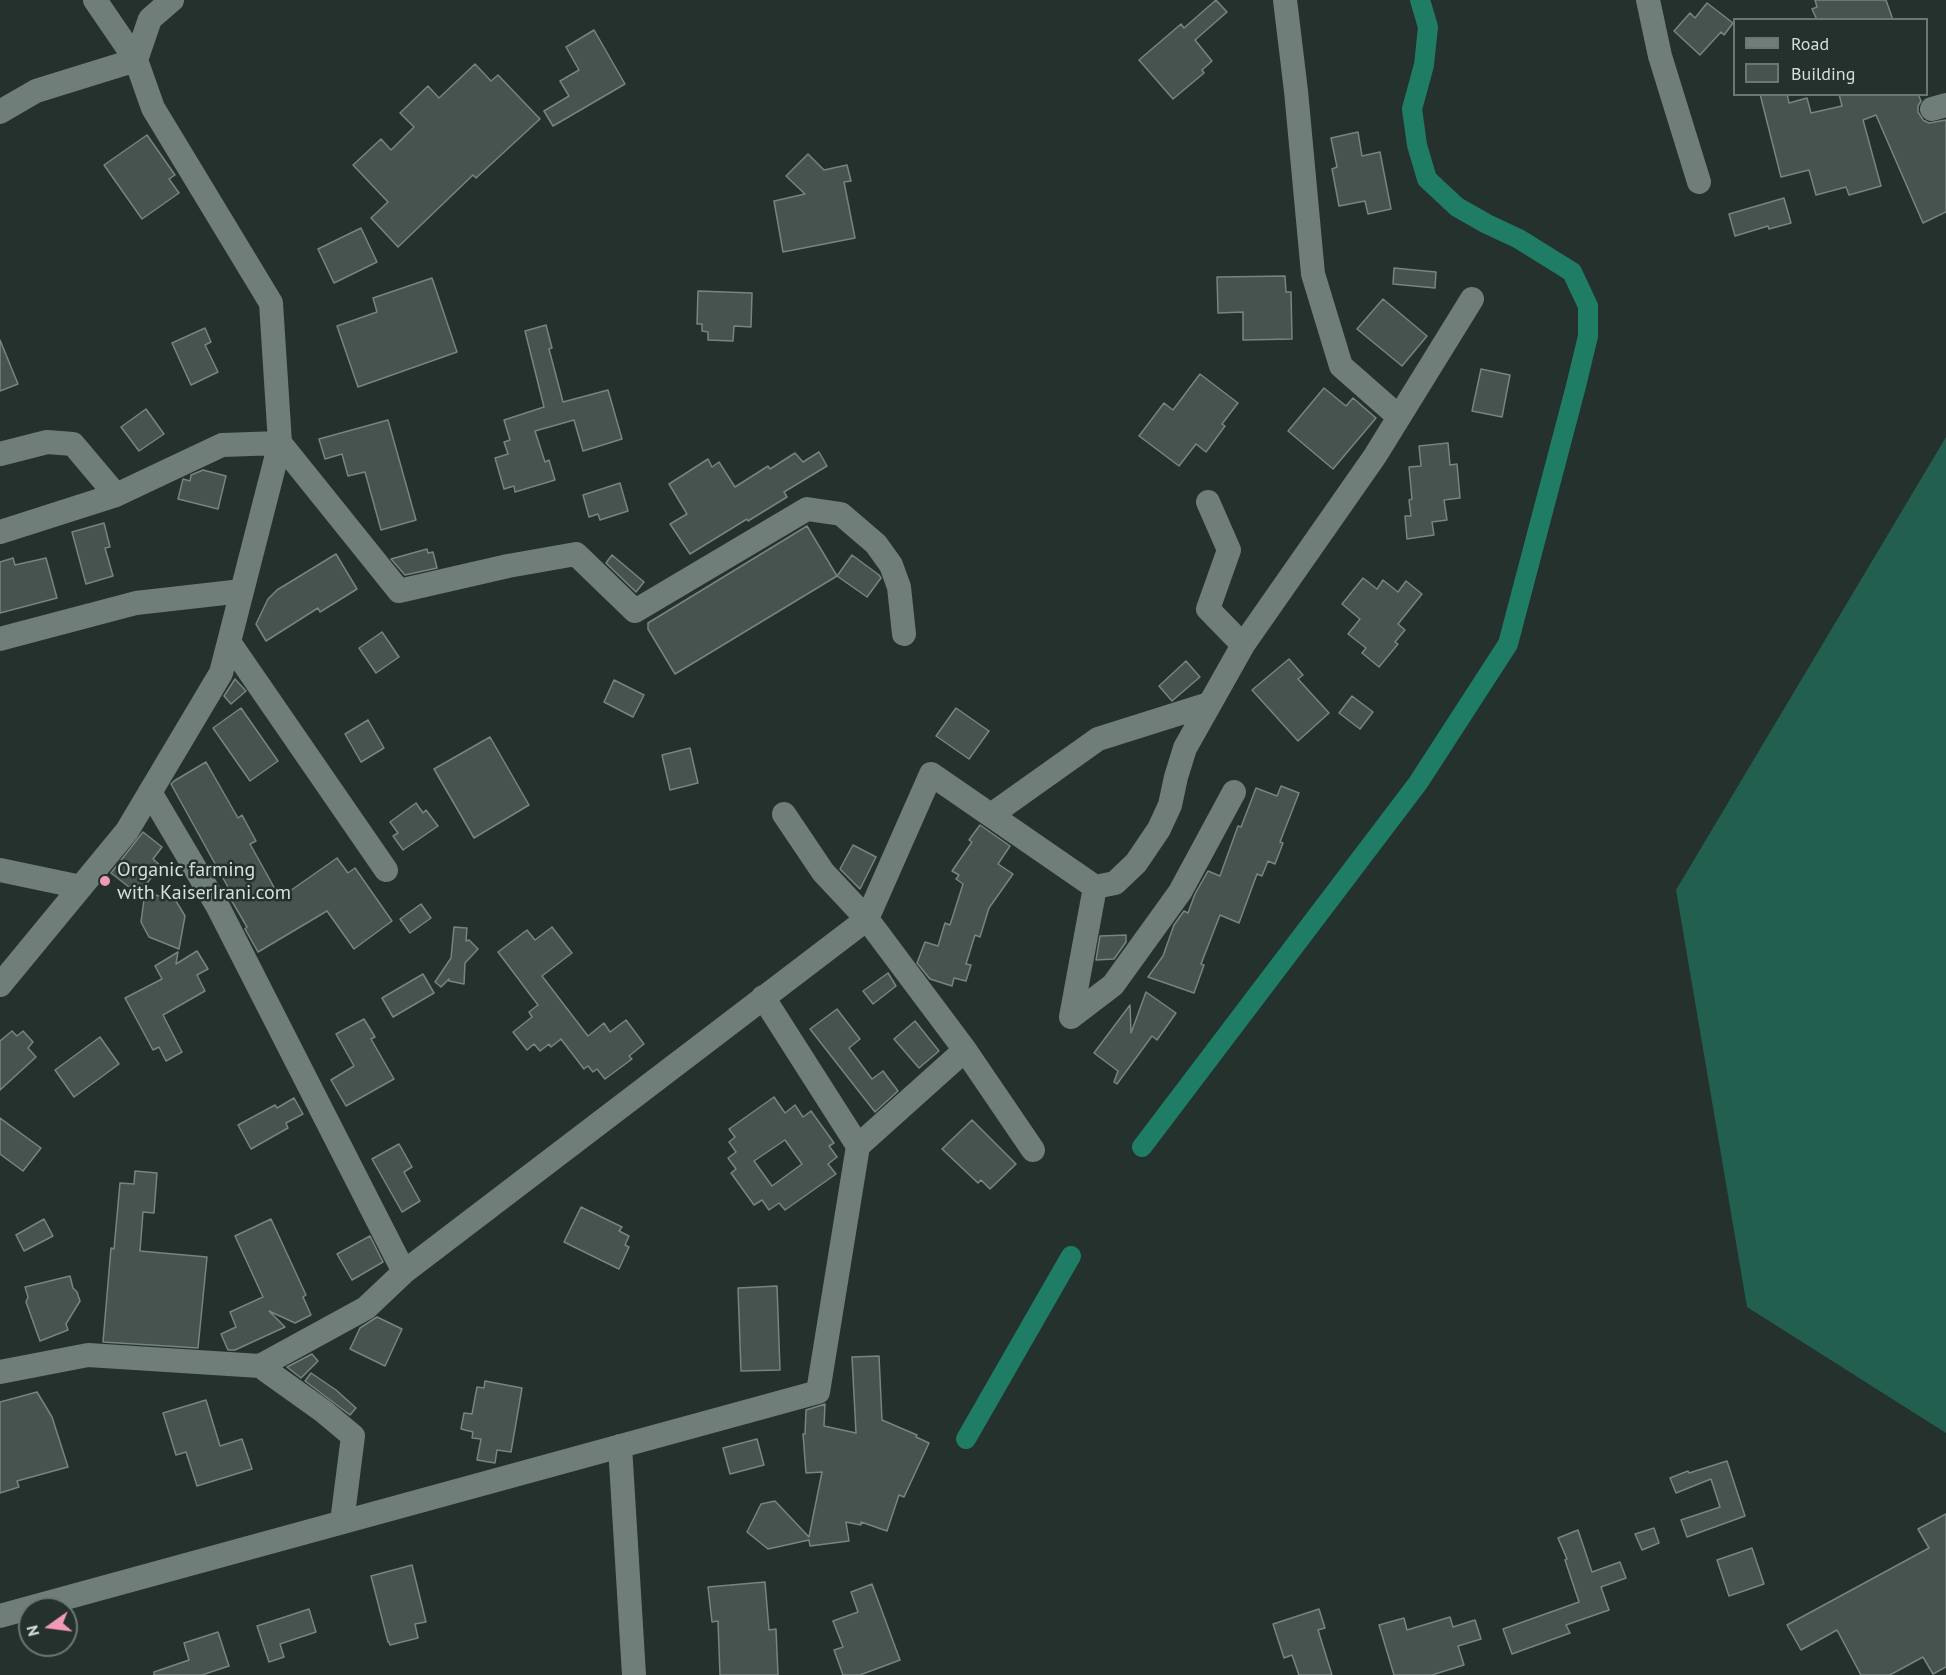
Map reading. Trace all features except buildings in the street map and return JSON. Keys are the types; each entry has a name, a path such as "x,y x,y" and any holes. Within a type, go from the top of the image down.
{"street":[{"path":"0,985 127,831 221,673 280,443 271,303 153,108 135,60 95,0"},
{"path":"135,60 150,18 172,0"},
{"path":"1285,0 1313,274 1341,366 1399,417"},
{"path":"1648,0 1660,56 1699,182"},
{"path":"0,112 36,91 135,60"},
{"path":"260,1366 366,1308 404,1272 867,919 931,774 1095,887 1115,883 1136,863 1159,829 1170,805 1185,748 1243,645 1375,456 1472,299"},
{"path":"0,454 46,442 73,444 116,495"},
{"path":"0,532 116,495 222,445 280,443"},
{"path":"280,443 399,591 508,566 576,554 635,611 807,509 841,514 876,544 891,565 899,587 904,634"},
{"path":"1208,502 1229,550 1208,609 1243,645"},
{"path":"0,639 136,603 242,591"},
{"path":"229,642 386,870"},
{"path":"991,815 1098,739 1209,704"},
{"path":"150,792 218,907 404,1272"},
{"path":"1095,887 1071,1017 1113,985 1120,976 1180,892 1234,792"},
{"path":"784,814 823,872 867,919 965,1050 1033,1150"},
{"path":"0,870 81,887"},
{"path":"763,997 858,1146"},
{"path":"0,1616 818,1392 858,1146 965,1050"},
{"path":"0,1372 88,1355 260,1366 353,1436 342,1522"},
{"path":"620,1446 634,1675"}],"green space":[{"path":"1946,437 1946,1433 1747,1307 1676,890"}],"waterway":[{"path":"1142,1147 1418,783 1508,644 1576,386 1588,336 1588,306 1572,272 1519,239 1457,207 1427,179 1417,145 1412,109 1424,65 1428,27 1420,0"},
{"path":"966,1439 1071,1256"}],"place":[{"name":"Organic farming with KaiserIrani.com","path":"105,881"}]}
